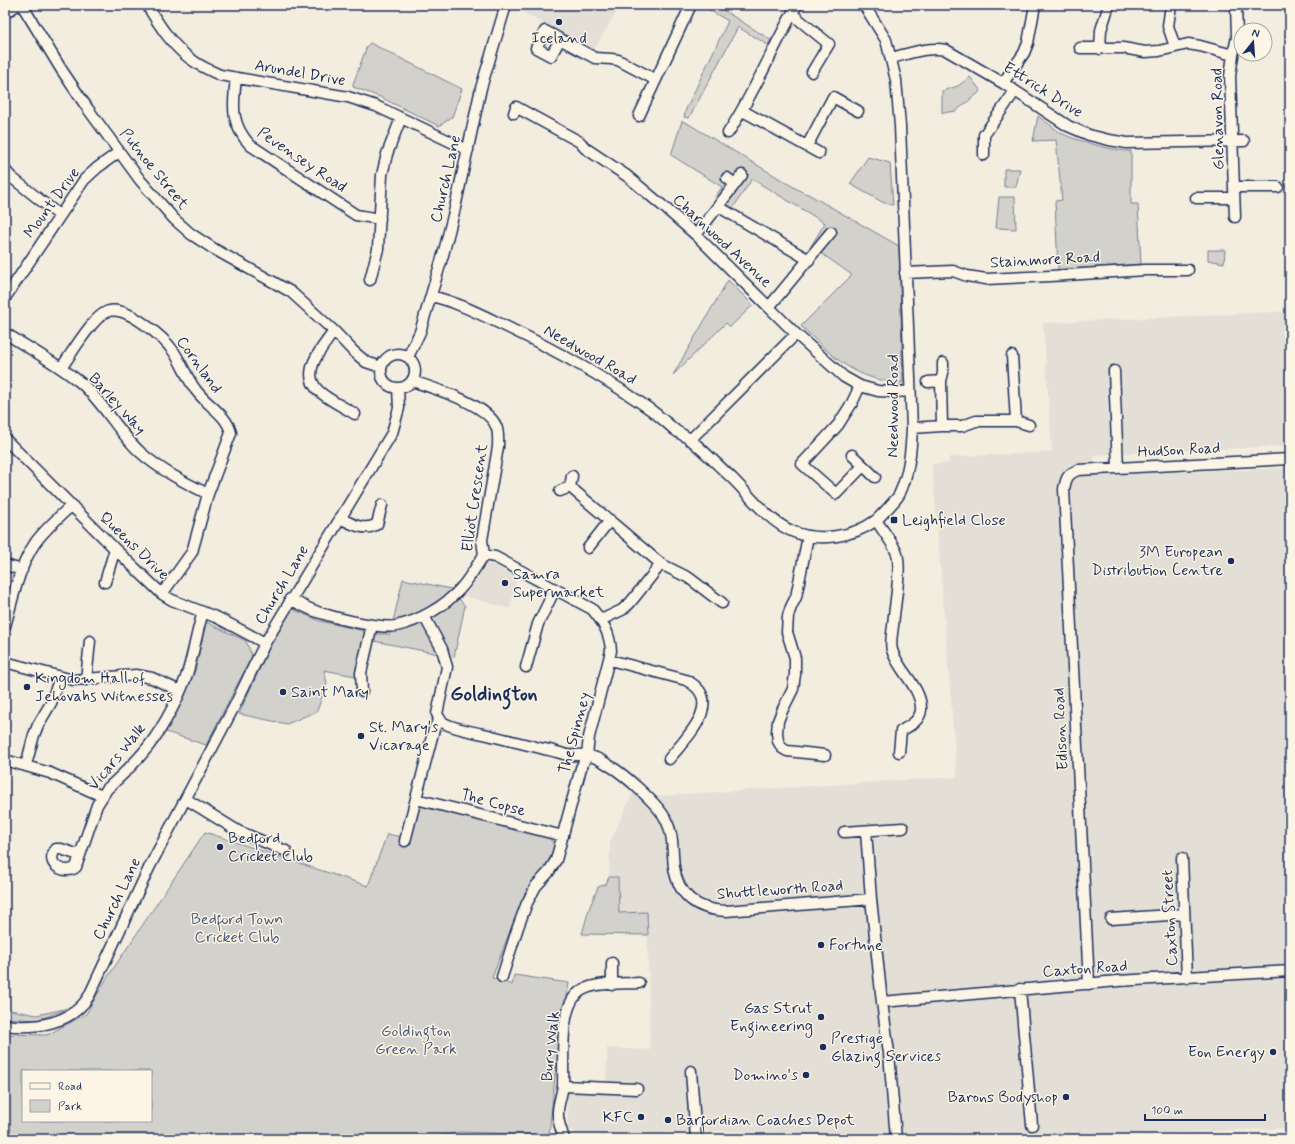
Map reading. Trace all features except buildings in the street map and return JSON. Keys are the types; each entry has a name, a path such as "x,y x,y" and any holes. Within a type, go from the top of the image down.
{"street":[{"path":"5,12 16,5"},
{"name":"Putnoe Street","path":"22,5 61,69 88,109 158,203 191,234 214,249 291,292 366,362 381,367"},
{"name":"Arundel Drive","path":"147,5 169,38 182,52 194,61 220,75 348,96 376,106 468,150"},
{"name":"Church Lane","path":"408,357 420,332 431,296 453,215 481,88 506,5"},
{"name":"Needwood Road","path":"431,296 445,299 565,355 623,391 690,440 778,522 793,532 808,536 828,537 861,529 876,520 898,497 903,485 909,459 912,428 909,391 900,126 896,80 886,40 864,5"},
{"path":"1004,83 1024,53 1028,43 1035,5"},
{"path":"1100,49 1101,30 1109,5"},
{"path":"1171,5 1168,26 1175,47"},
{"name":"Glenavon Road","path":"1236,5 1237,22"},
{"path":"639,116 689,6"},
{"path":"728,133 743,110 794,8 829,44 812,72"},
{"path":"560,39 595,58 618,60 656,80"},
{"path":"1080,48 1123,48 1152,51 1188,44 1233,55"},
{"name":"Ettrick Drive","path":"891,58 938,48 946,50 1004,83 1068,126 1089,135 1109,140 1146,143 1244,141"},
{"name":"Glenavon Road","path":"1233,55 1230,76 1234,141 1234,198 1238,212"},
{"name":"Pevensey Road","path":"236,78 234,111 236,124 241,136 250,145 356,215 380,219"},
{"path":"984,155 984,134 1015,91"},
{"path":"807,146 833,97 858,111"},
{"name":"Charnwood Avenue","path":"514,113 516,107 580,142 585,148 627,176 696,235 796,334 844,377 860,386 878,391 909,391"},
{"path":"743,110 819,154"},
{"path":"370,280 378,249 382,175 386,154 401,118"},
{"name":"Mount Drive","path":"5,298 59,215 84,180 97,168 119,152"},
{"path":"5,170 11,178 59,215"},
{"path":"696,235 719,207 731,181 742,175"},
{"path":"1234,187 1278,186"},
{"path":"1196,198 1234,198"},
{"path":"719,207 809,260"},
{"path":"769,307 809,260 830,239"},
{"name":"Stainmore Road","path":"905,273 953,271 967,276 986,279 1145,270 1188,270"},
{"name":"Cornland","path":"61,368 102,313 111,310 120,311 151,329 174,352 196,390 208,404 221,414 229,425 231,433 208,494 192,552 162,594"},
{"path":"334,331 318,354 311,372 312,380 316,388 323,394 355,414"},
{"name":"Barley Way","path":"5,333 61,368 81,384 95,397 121,431 140,452 181,481 208,494"},
{"path":"690,440 796,334"},
{"path":"400,354 408,357 413,362 415,371 412,381 406,386 398,388 389,386 382,377 381,367 384,360 391,355 400,354"},
{"path":"1012,356 1016,421"},
{"path":"942,426 941,381 943,363"},
{"path":"1114,371 1118,468"},
{"name":"Elliot Crescent","path":"290,599 324,614 372,625 395,626 424,616 443,605 461,589 470,578 484,555 482,540 498,448 496,426 486,413 471,404 429,386 412,381"},
{"path":"928,382 941,381"},
{"path":"860,386 852,403 838,425 802,464 836,494 863,466"},
{"name":"Church Lane","path":"5,1025 19,1027 40,1026 60,1020 85,1003 146,873 236,703 265,643 290,599 392,433 399,408 398,388"},
{"path":"912,428 962,426 976,421 1016,421 1029,425"},
{"name":"Queens Drive","path":"5,439 162,594 172,600 237,627 265,643"},
{"path":"852,455 875,477"},
{"name":"Hudson Road","path":"1070,473 1078,470 1290,460"},
{"name":"Edison Road","path":"1070,473 1066,480 1064,489 1089,984"},
{"path":"572,476 565,489 610,520 661,564 689,578 722,603"},
{"path":"5,626 28,554 51,525 72,505"},
{"path":"340,518 365,528 372,527 377,524 382,505"},
{"path":"588,548 610,520"},
{"path":"876,520 897,552 899,564 891,638 892,651 918,694 921,710 919,718 901,732 899,752"},
{"path":"808,536 796,597 788,616 787,632 795,658 793,689 778,721 777,732 778,741 782,748 787,751 825,755"},
{"path":"105,582 115,549"},
{"name":"The Spinney","path":"484,555 495,558 592,609 602,620 607,629 611,651 586,755 581,768 556,860 548,873 536,886 527,903 502,977"},
{"path":"5,564 22,570"},
{"path":"602,620 622,610 630,603 661,564"},
{"path":"526,667 538,624 555,589"},
{"name":"Vicars Walk","path":"79,855 97,805 102,796 107,789 142,755 153,740 180,691 188,669 197,630 203,612"},
{"path":"406,841 434,729 439,719 437,714 447,668 442,649 424,616"},
{"path":"362,691 361,673 372,625"},
{"path":"86,680 90,641"},
{"path":"610,660 686,680 694,684 700,691 704,700 700,718 694,729 669,759"},
{"path":"5,662 73,680 136,675 144,676 180,691"},
{"path":"26,765 34,735 51,703 60,677"},
{"name":"Shuttleworth Road","path":"439,719 445,724 472,732 568,755 586,755 599,759 612,766 660,810 666,819 671,831 674,866 677,879 683,892 701,907 712,911 726,912 871,899"},
{"path":"5,760 50,773 102,796"},
{"path":"186,799 238,831 286,851"},
{"name":"The Copse","path":"416,799 563,836"},
{"path":"844,832 903,828"},
{"path":"866,831 871,899 889,1053 896,1139"},
{"name":"Caxton Street","path":"1182,858 1187,978"},
{"path":"1111,919 1184,914"},
{"path":"612,963 612,985"},
{"name":"Caxton Road","path":"882,1002 1020,989 1290,971"},
{"name":"Bury Walk","path":"564,1139 558,1115 562,1086 562,1050 565,1021 569,1006 577,994 586,988 599,985 639,983"},
{"path":"1020,989 1032,1125"},
{"path":"691,1072 696,1139"},
{"path":"562,1086 636,1088"}],"shaded area":[{"path":"510,5 621,5 593,51"},
{"path":"1290,311 1290,446 1094,455 1095,475 1290,468 1290,1128 1072,1136 1053,1135 981,1137 961,1133 937,1136 862,1138 737,1131 577,1134 568,1129 567,1084 606,1084 607,1048 650,1050 647,913 619,913 618,877 609,877 610,842 633,793 654,796 957,777 932,464 949,463 949,457 1052,452 1043,323"},
{"path":"488,562 517,578 510,609 465,596"}],"green space":[{"path":"701,5 715,5 771,40 768,45 738,27 689,118 684,117 686,109 728,21"},
{"path":"370,43 462,89 452,117 439,126 380,97 353,87 367,46"},
{"path":"970,77 981,91 956,111 942,113 942,91 958,86"},
{"path":"1038,116 1067,136 1106,148 1131,151 1131,204 1138,204 1141,264 1058,270 1055,201 1062,200 1056,140 1033,141"},
{"path":"682,121 802,192 899,246 903,383 886,381 858,372 835,357 801,326 852,275 811,246 825,223 752,179 733,208 715,197 722,187 671,155"},
{"path":"868,157 890,163 893,205 884,203 850,184"},
{"path":"1004,169 1020,169 1016,187 1004,187"},
{"path":"999,197 1015,197 1016,229 996,228"},
{"path":"1208,250 1225,250 1224,263 1208,260"},
{"path":"728,280 753,305 730,327 726,323 673,375"},
{"path":"403,579 451,589 465,606 454,657 364,639 355,676 324,670 327,683 317,711 287,724 239,714 274,637 290,608 320,621 377,634 390,634"},
{"path":"206,622 246,641 252,656 206,745 166,732 195,671"},
{"name":"Goldington Green Park","path":"413,794 429,808 550,838 555,848 540,878 532,882 513,923 492,978 512,985 514,975 569,983 555,1077 549,1135 460,1132 426,1139 5,1139 5,1034 47,1035 86,1014 105,981 205,832 368,886 387,834 401,837"},
{"path":"609,877 618,877 619,913 647,912 648,935 582,934 589,909 598,887 606,884"},
{"path":"73,1007 37,1020 5,1018 5,1009 37,1015"}],"place":[{"name":"Iceland","path":"559,22"},
{"name":"Leighfield Close","path":"894,520"},
{"name":"3M European Distribution Centre","path":"1231,561"},
{"name":"Samra Supermarket","path":"505,583"},
{"name":"Kingdom Hall of Jehovahs Witnesses","path":"27,687"},
{"name":"Saint Mary","path":"283,692"},
{"name":"St. Mary's Vicarage","path":"361,736"},
{"name":"Bedford Cricket Club","path":"220,847"},
{"name":"Fortune","path":"821,945"},
{"name":"Gas Strut Engineering","path":"821,1017"},
{"name":"Prestige Glazing Services","path":"823,1047"},
{"name":"Eon Energy","path":"1273,1052"},
{"name":"Domino's","path":"806,1075"},
{"name":"Barons Bodyshop","path":"1066,1097"},
{"name":"KFC","path":"641,1117"},
{"name":"Barfordian Coaches Depot","path":"668,1120"}],"district":[{"name":"Goldington","path":"494,694"}],"park label":[{"name":"Bedford Town Cricket Club","path":"237,928"}]}
